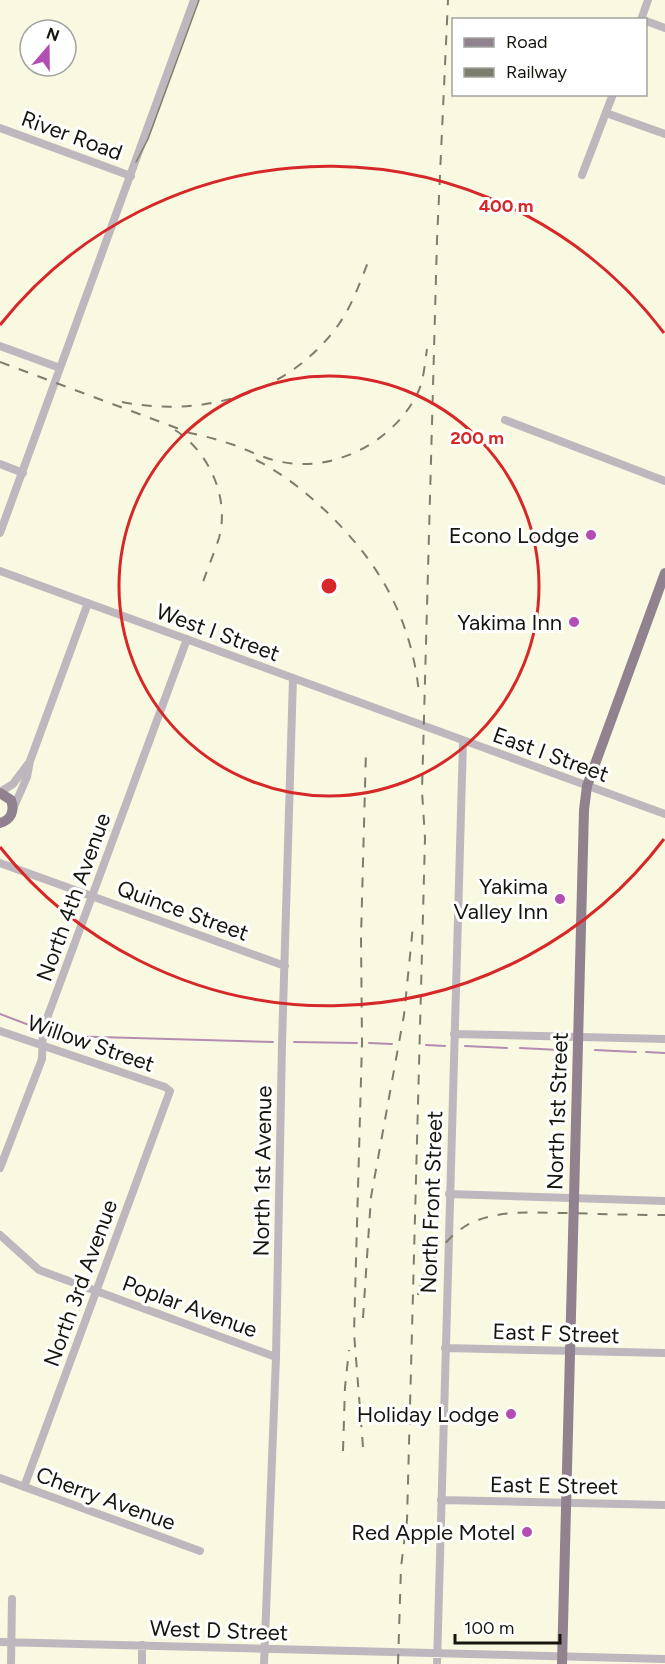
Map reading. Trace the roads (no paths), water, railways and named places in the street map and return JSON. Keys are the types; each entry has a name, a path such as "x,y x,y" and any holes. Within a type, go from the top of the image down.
{"main road":[{"name":"North 1st Street","path":"562,1661 584,810 587,786 665,573"},
{"path":"0,792 8,796 13,808 10,818 3,822 0,833"}],"street":[{"path":"0,533 194,0"},
{"path":"643,18 648,0"},
{"path":"647,22 665,28"},
{"path":"582,175 612,96"},
{"path":"606,113 665,134"},
{"name":"River Road","path":"0,128 131,176"},
{"path":"0,346 60,368"},
{"path":"505,420 665,481"},
{"path":"0,464 23,473"},
{"name":"West I Street","path":"0,571 424,727"},
{"path":"13,808 27,777 30,761 88,603"},
{"name":"North 4th Avenue","path":"0,1168 42,1059 44,1029 186,639"},
{"name":"North 1st Avenue","path":"264,1664 276,1357 294,678"},
{"name":"East I Street","path":"424,727 665,814"},
{"name":"North Front Street","path":"437,1659 463,741"},
{"path":"0,792 13,784 30,761"},
{"name":"Quince Street","path":"0,863 285,966"},
{"name":"Willow Street","path":"0,1031 165,1087 170,1091"},
{"path":"454,1034 665,1039"},
{"name":"North 3rd Avenue","path":"24,1487 170,1091"},
{"path":"449,1194 665,1201"},
{"name":"Poplar Avenue","path":"0,1235 39,1270 276,1357"},
{"name":"East F Street","path":"446,1348 665,1353"},
{"name":"Cherry Avenue","path":"0,1478 200,1551"},
{"name":"East E Street","path":"441,1500 665,1505"},
{"path":"12,1599 12,1664"},
{"name":"West D Street","path":"0,1642 264,1649 437,1659 562,1661 665,1659"},
{"path":"142,1645 142,1664"}],"waterway":[{"path":"0,1014 37,1028"},
{"path":"49,1032 64,1036 273,1042"},
{"path":"294,1042 357,1043"},
{"path":"369,1043 392,1044"},
{"path":"426,1045 445,1046"},
{"path":"465,1046 507,1048"},
{"path":"520,1048 560,1050"},
{"path":"595,1050 636,1052"},
{"path":"646,1052 665,1053"}],"tram line":[{"path":"136,162 148,139 199,0"}],"railway":[{"path":"398,1664 401,1567 407,1520 425,838 422,791 437,240 448,0"},
{"path":"122,402 153,406 213,403 270,384 295,368 319,348 339,324 352,302 368,262"},
{"path":"0,362 190,433 228,443 276,461 302,464 323,462 362,449 380,438 396,424 409,408 419,390 427,349"},
{"path":"175,430 187,439 207,463 214,477 222,507 219,538 203,582"},
{"path":"256,460 276,471 315,501 352,538 368,558 392,598 402,621 416,669 419,694"},
{"path":"363,1447 354,1333 362,1043 361,937 366,750"},
{"path":"363,1318 371,1197 404,1015 413,926"},
{"path":"418,1295 425,1274 437,1253 462,1228 482,1219 531,1212 665,1215"},
{"path":"343,1451 349,1350"}],"place":[{"name":"Econo Lodge","path":"591,535"},
{"name":"Yakima Inn","path":"574,622"},
{"name":"Yakima Valley Inn","path":"560,899"},
{"name":"Holiday Lodge","path":"511,1414"},
{"name":"Red Apple Motel","path":"527,1532"}]}
